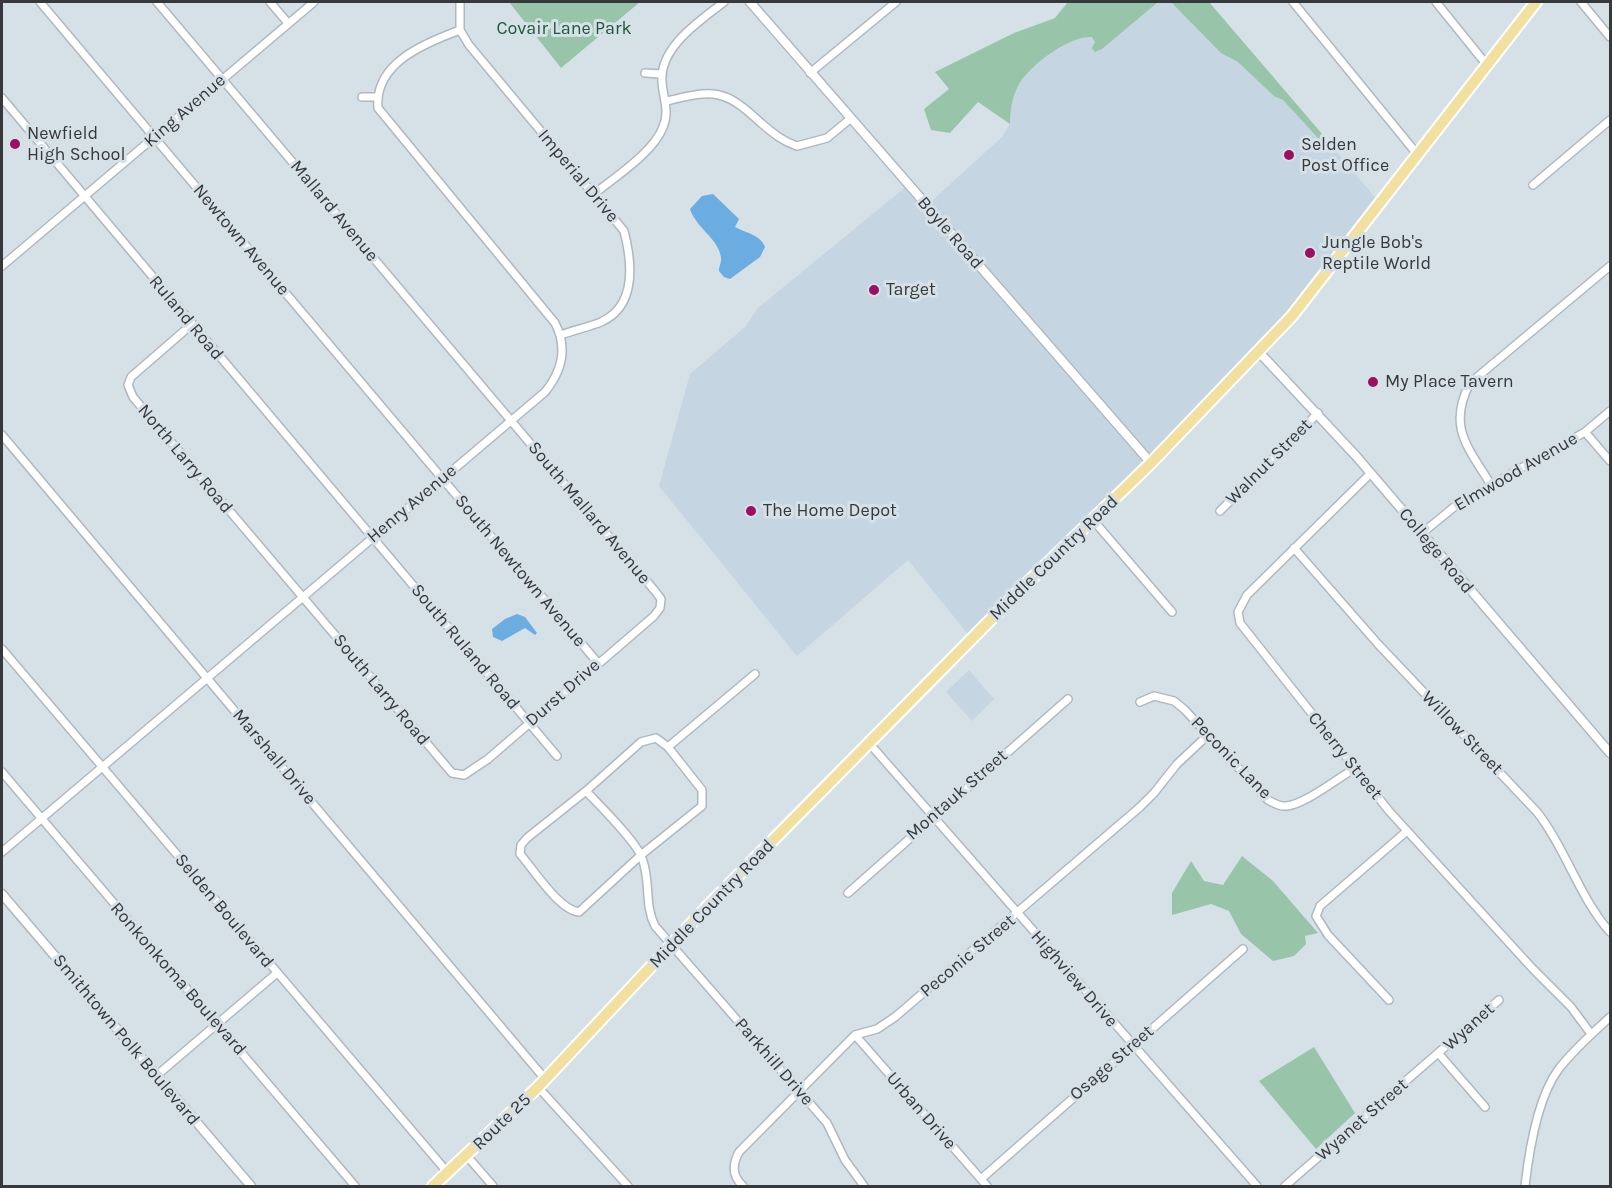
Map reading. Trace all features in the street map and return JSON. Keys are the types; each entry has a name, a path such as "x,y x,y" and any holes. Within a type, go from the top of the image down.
{"main road":[{"name":"Middle Country Road","path":"542,1083 672,945 869,743 1151,463 1294,314 1536,2"},
{"name":"Route 25","path":"467,1156 542,1083"},
{"path":"433,1186 467,1156"}],"street":[{"name":"Newtown Avenue","path":"40,2 442,478"},
{"name":"Mallard Avenue","path":"157,2 510,421"},
{"path":"270,2 288,23"},
{"name":"King Avenue","path":"2,266 314,2"},
{"path":"459,2 460,30 427,42 395,64 377,96 378,108 385,120 544,309 561,335"},
{"path":"594,194 637,159 657,138 666,120 667,101 661,74 669,53 678,42 724,2"},
{"name":"Boyle Road","path":"750,2 1151,463"},
{"path":"810,73 896,2"},
{"path":"1293,2 1417,154"},
{"path":"1436,2 1486,64"},
{"path":"1581,2 1611,37"},
{"name":"Imperial Drive","path":"460,30 483,63 624,231 628,246 628,295 614,314 602,322 561,335"},
{"path":"645,73 661,74"},
{"path":"667,101 707,93 727,96 746,109 774,134 797,146 827,138 850,119"},
{"path":"362,97 377,96"},
{"name":"Ruland Road","path":"2,98 191,325 373,537"},
{"path":"1533,185 1611,120"},
{"path":"1491,485 1459,426 1461,401 1470,383 1611,266"},
{"name":"North Larry Road","path":"191,325 131,377 128,386 133,397 303,597"},
{"name":"Henry Avenue","path":"2,852 545,392 555,380 562,355 561,335"},
{"name":"College Road","path":"1258,351 1318,413 1611,753"},
{"name":"Elmwood Avenue","path":"1421,534 1459,503 1585,432 1611,411"},
{"name":"Walnut Street","path":"1220,511 1318,413"},
{"name":"South Mallard Avenue","path":"510,421 655,591 661,599 660,608"},
{"path":"1585,432 1611,461"},
{"name":"Marshall Drive","path":"2,435 207,677 628,1186"},
{"name":"Cherry Street","path":"1370,474 1247,595 1238,612 1240,622 1354,769 1407,831 1570,1007 1592,1034"},
{"name":"South Newtown Avenue","path":"442,478 598,663"},
{"path":"1093,520 1172,612"},
{"name":"South Ruland Road","path":"373,537 557,756"},
{"name":"Willow Street","path":"1294,548 1378,644 1537,812 1551,831 1590,903 1611,932"},
{"name":"South Larry Road","path":"303,597 446,768 458,776 464,775"},
{"name":"Durst Drive","path":"464,775 489,759 654,616 660,608"},
{"name":"Selden Boulevard","path":"2,649 448,1173"},
{"path":"668,747 756,674"},
{"name":"Peconic Lane","path":"1140,702 1154,696 1174,702 1268,800 1278,805 1287,806 1297,802 1354,769"},
{"name":"Montauk Street","path":"848,893 1068,699"},
{"name":"Peconic Street","path":"743,1186 734,1172 734,1161 739,1152 855,1035 877,1029 895,1017 1017,914 1140,807 1177,764 1208,735"},
{"path":"656,738 668,747 702,790 704,798 702,806 641,855 579,912 570,911 520,854 521,845 586,790 641,742 656,738"},
{"name":"Highview Drive","path":"869,743 1257,1186"},
{"name":"Ronkonkoma Boulevard","path":"2,772 356,1186"},
{"path":"586,790 641,855"},
{"path":"1389,1000 1328,935 1316,916 1320,906 1407,831"},
{"name":"Parkhill Drive","path":"641,855 649,884 650,916 672,945 827,1123 845,1160 864,1186"},
{"name":"Smithtown Polk Boulevard","path":"2,894 251,1186"},
{"name":"Osage Street","path":"981,1179 1243,949"},
{"path":"156,1076 277,973"},
{"name":"Wyanet","path":"1439,1054 1499,1000"},
{"path":"1525,1186 1545,1094 1558,1070 1611,1017"},
{"name":"Urban Drive","path":"855,1035 987,1186"},
{"path":"1439,1054 1485,1107"},
{"name":"Wyanet Street","path":"1285,1186 1439,1054"},
{"path":"467,1156 493,1186"}],"shaded area":[{"path":"1068,2 1209,2 1380,203 1292,316 972,639 908,560 797,656 659,486 690,374 746,326 758,308 908,185 926,206 1002,137 1010,124 979,88 1055,18"},
{"path":"969,670 994,699 972,721 946,692"}],"green space":[{"name":"Covair Lane Park","path":"509,2 640,2 561,68"},
{"path":"1068,2 1158,2 1102,49 1095,52 1092,48 1095,42 1092,37 1083,38 1062,46 1041,60 1019,84 1012,104 1010,124 978,102 950,133 931,130 924,109 949,89 935,72 1014,33 1055,18"},
{"path":"1171,2 1209,2 1329,142 1319,139 1283,100 1274,96 1238,62 1221,53"},
{"path":"1242,856 1273,881 1318,933 1305,936 1306,944 1294,956 1273,961 1241,934 1229,911 1211,904 1172,915 1172,893 1191,861 1204,881 1223,885"},
{"path":"1314,1047 1355,1113 1316,1149 1259,1081"}],"water":[{"path":"713,194 739,219 735,227 757,237 765,247 760,257 730,279 724,277 719,271 721,259 719,250 690,209 702,196"},
{"path":"517,614 525,617 537,633 535,635 525,628 502,641 493,637 492,629 505,619"}],"place":[{"name":"Newfield High School","path":"15,144"},
{"name":"Selden Post Office","path":"1289,155"},
{"name":"Jungle Bob's Reptile World","path":"1310,253"},
{"name":"Target","path":"874,290"},
{"name":"My Place Tavern","path":"1373,382"},
{"name":"The Home Depot","path":"751,511"}]}
